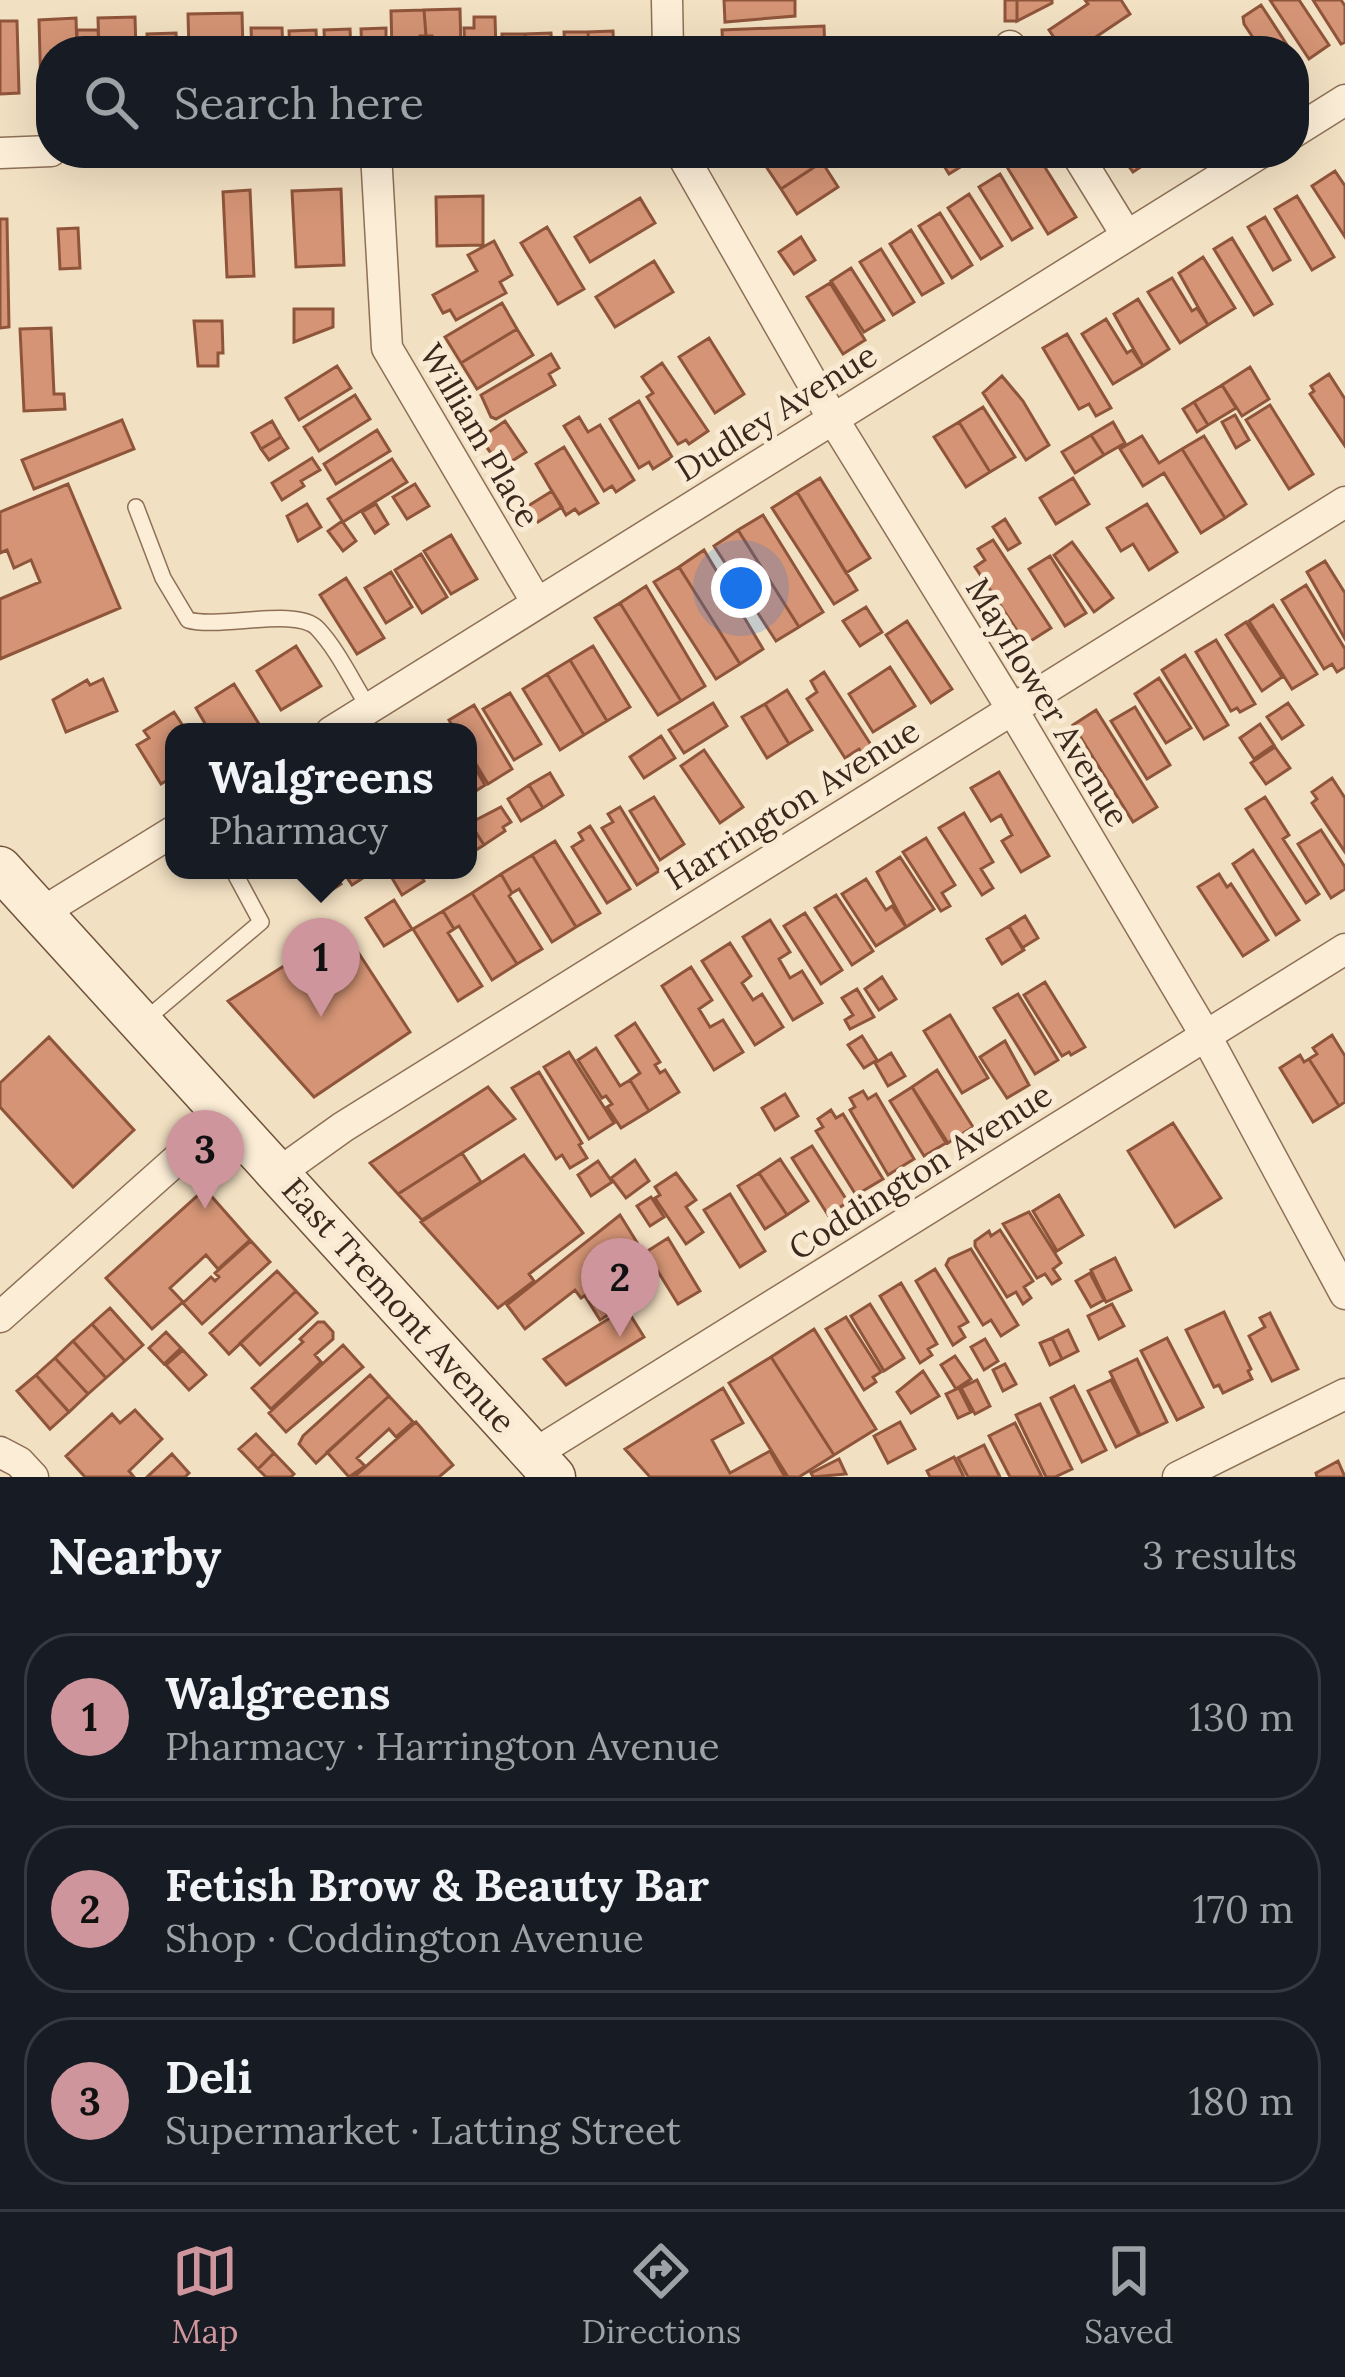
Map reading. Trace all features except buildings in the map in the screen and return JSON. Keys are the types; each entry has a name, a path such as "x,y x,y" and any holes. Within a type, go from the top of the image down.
{"main road":[{"name":"East Tremont Avenue","path":"0,868 544,1465"}],"street":[{"path":"667,0 668,36"},
{"path":"1309,123 1345,100"},
{"path":"0,153 36,152"},
{"name":"William Place","path":"377,168 387,348 537,603"},
{"name":"Mayflower Avenue","path":"690,168 833,419 1206,1036 1345,1294"},
{"path":"1085,168 1127,236"},
{"name":"Dudley Avenue","path":"345,723 1236,168"},
{"name":"Harrington Avenue","path":"280,1172 343,1127 1345,502"},
{"path":"41,914 165,836"},
{"name":"Coddington Avenue","path":"544,1465 1345,949"},
{"path":"0,1318 227,1114"},
{"path":"1178,1477 1345,1394"},
{"path":"0,1452 33,1477"}],"lane":[{"path":"136,507 163,578 188,620 206,626 301,619 316,626 369,708"},
{"path":"141,1023 261,922 238,879"}],"place":[{"name":"Walgreens","path":"321,1017"},
{"name":"Deli","path":"205,1209"},
{"name":"Fetish Brow & Beauty Bar","path":"620,1337"}]}
